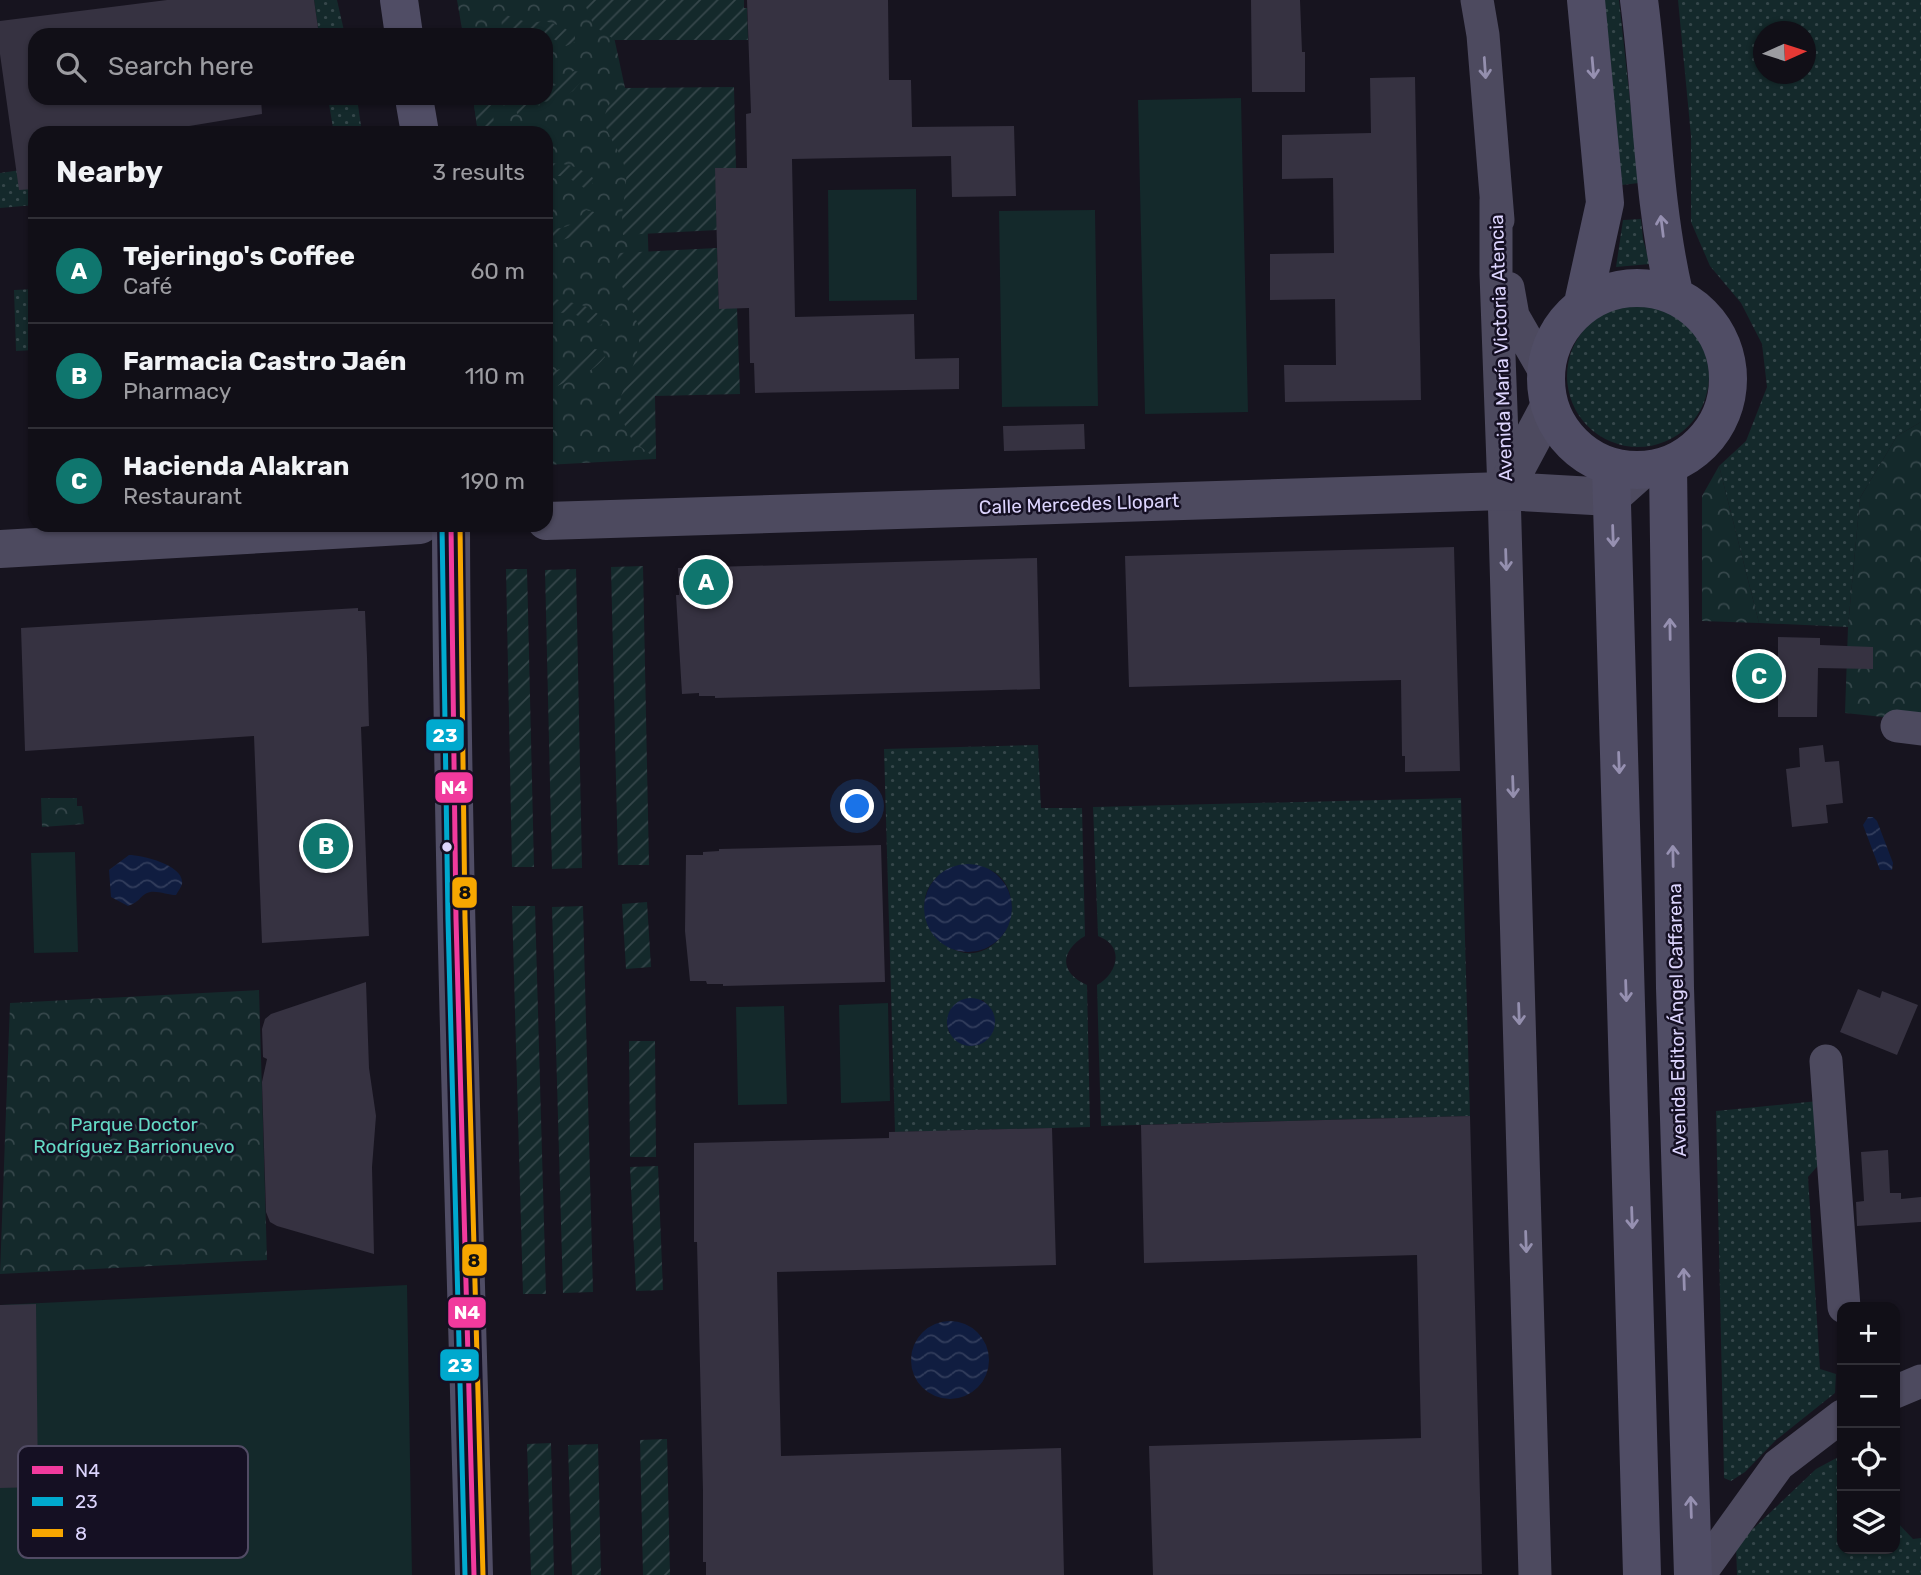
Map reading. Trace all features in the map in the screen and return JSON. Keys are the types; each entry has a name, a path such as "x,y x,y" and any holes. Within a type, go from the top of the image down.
{"main road":[{"path":"399,0 403,28"},
{"path":"1583,303 1605,203 1586,0"},
{"path":"1639,0 1660,213 1674,293"},
{"path":"415,105 419,126"},
{"path":"1627,286 1674,293 1697,308 1715,329 1726,355 1729,382 1724,409 1712,433 1692,453 1632,475 1572,445 1549,407 1544,370 1556,332 1583,303 1627,286"},
{"path":"1632,475 1643,1575"},
{"name":"Avenida Editor Ángel Caffarena","path":"1632,475 1675,988 1693,1575"},
{"path":"451,532 453,850 474,1575"}],"street":[{"name":"Avenida María Victoria Atencia","path":"1477,0 1483,35 1496,201 1513,316 1544,370"},
{"name":"Avenida María Victoria Atencia","path":"1496,201 1504,491"},
{"name":"Avenida María Victoria Atencia","path":"1504,491 1549,407"},
{"name":"Calle Mercedes Llopart","path":"553,521 1504,491 1632,475"},
{"path":"1504,491 1535,1575"},
{"path":"0,548 292,532"},
{"path":"1826,1061 1844,1302"},
{"path":"1900,1389 1921,1381"},
{"path":"1699,1575 1779,1465 1837,1420"}],"green space":[{"path":"314,0 337,0 343,28 318,28"},
{"path":"457,0 606,0 646,185 656,459 553,465 553,126 477,126 474,105 553,105 553,28 462,28"},
{"path":"583,0 744,0 744,8 747,8 748,40 615,40 594,26"},
{"path":"1602,0 1619,0 1639,183 1622,185"},
{"path":"1678,0 1921,0 1921,422 1897,436 1860,498 1848,627 1759,623 1719,466 1746,441 1767,387 1762,344 1741,303 1710,266 1691,222 1691,136"},
{"path":"506,15 529,23 545,21 561,26 575,35 575,42 566,46 553,40 553,28 506,28 502,26 501,18"},
{"path":"573,71 582,72 584,78 573,91 553,101 553,86 563,82"},
{"path":"734,87 736,168 716,168 717,230 623,235 626,174 605,121 606,111 612,100 625,88"},
{"path":"1241,98 1248,412 1145,414 1138,100"},
{"path":"329,105 358,105 361,126 333,126"},
{"path":"474,105 496,105 493,114 494,126 477,126"},
{"path":"538,105 523,115 517,114 516,107"},
{"path":"553,163 565,164 587,173 593,178 592,185 584,188 553,176"},
{"path":"28,169 28,206 0,208 0,173"},
{"path":"916,189 917,300 829,301 828,190"},
{"path":"586,210 594,212 596,218 583,231 553,244 553,229 576,221"},
{"path":"1095,210 1098,406 1002,407 999,211"},
{"path":"1641,219 1650,264 1616,267 1623,220"},
{"path":"717,248 719,308 737,308 740,394 655,396 656,459 632,440 619,413 621,396 635,361 639,327 615,269 619,253"},
{"path":"28,289 28,350 16,351 14,290"},
{"path":"553,298 595,311 603,318 602,325 594,328 569,313 553,312"},
{"path":"1638,305 1665,310 1688,326 1704,349 1709,376 1704,403 1688,426 1665,442 1638,447 1611,442 1588,426 1572,403 1567,376 1572,349 1588,326 1611,310"},
{"path":"594,349 603,350 605,357 591,370 553,389 553,372 576,364"},
{"path":"1921,422 1921,721 1845,713 1848,627 1860,498 1897,436"},
{"path":"1719,466 1759,623 1702,621 1702,496"},
{"path":"643,566 649,865 618,865 611,567"},
{"path":"506,569 527,569 534,867 512,867"},
{"path":"576,569 582,868 552,869 545,570"},
{"path":"1038,745 1041,808 1082,808 1085,936 1071,948 1066,962 1071,974 1087,985 1090,1127 895,1132 884,749","holes":["961,865 985,868 997,874 1004,881 1011,900 1010,920 1006,929 1001,937 982,951 963,952 946,945 933,930 925,912 926,893 937,877","983,1000 993,1012 991,1032 987,1039 978,1045 949,1033 947,1025 950,1010"]},
{"path":"41,798 77,798 77,806 82,806 84,824 42,827"},
{"path":"1461,798 1470,1116 1101,1126 1097,985 1110,974 1116,960 1112,946 1098,936 1093,807"},
{"path":"75,852 78,952 34,953 31,853"},
{"path":"647,902 651,967 626,969 622,904"},
{"path":"512,906 535,906 546,1294 523,1294"},
{"path":"583,906 593,1292 563,1293 552,907"},
{"name":"Parque Doctor Rodríguez Barrionuevo","path":"259,990 267,1260 0,1274 10,1003"},
{"path":"888,1003 890,1101 841,1103 839,1005"},
{"path":"784,1006 787,1104 738,1105 736,1007"},
{"path":"629,1041 655,1041 656,1157 630,1157"},
{"path":"1818,1101 1823,1160 1808,1177 1820,1369 1836,1374 1835,1393 1776,1440 1745,1472 1731,1481 1724,1478 1716,1111"},
{"path":"658,1166 663,1290 636,1291 630,1167"},
{"path":"407,1285 412,1575 0,1575 0,1305"},
{"path":"667,1439 670,1575 643,1575 640,1440"},
{"path":"551,1443 554,1575 531,1575 527,1444"},
{"path":"598,1444 601,1575 572,1575 568,1445"},
{"path":"1837,1458 1837,1554 1900,1554 1900,1525 1913,1539 1921,1538 1921,1575 1737,1575 1736,1545 1816,1469"}],"water":[{"path":"1868,817 1877,821 1893,863 1892,870 1880,870 1863,825"},
{"path":"129,855 162,862 177,871 182,884 176,895 150,892 128,906 111,897 109,870"},
{"path":"968,864 985,868 999,877 1008,891 1012,908 1008,925 999,939 985,948 968,952 951,948 937,939 928,925 924,908 928,891 937,877 951,868"},
{"path":"971,998 980,999 988,1005 994,1013 994,1031 988,1039 980,1045 971,1046 962,1045 954,1039 948,1031 947,1022 948,1013 954,1005 962,999"},
{"path":"950,1321 965,1324 978,1332 986,1345 989,1360 986,1375 978,1388 965,1396 950,1399 935,1396 922,1388 914,1375 911,1360 914,1345 922,1332 935,1324"}],"building":[{"path":"167,0 314,0 318,28 28,28 28,105 261,105 262,114 189,126 28,126 28,189 19,190 0,54 0,21"},
{"path":"747,0 888,0 889,80 911,80 912,127 1014,126 1016,196 952,197 951,156 792,159 795,317 914,314 915,359 959,358 959,389 755,393 754,363 750,363 749,308 719,309 715,168 747,168 746,114 751,113"},
{"path":"1251,0 1300,0 1302,52 1305,52 1305,92 1252,92"},
{"path":"1415,77 1421,400 1285,402 1284,365 1336,365 1335,299 1270,300 1270,254 1334,253 1333,178 1282,179 1282,135 1371,133 1370,78"},
{"path":"1084,424 1085,449 1004,451 1003,426"},
{"path":"1454,547 1460,771 1405,772 1405,756 1402,756 1401,680 1129,687 1125,556"},
{"path":"1037,558 1040,689 715,698 699,696 699,693 682,694 676,595 679,595 678,568"},
{"path":"358,608 358,611 365,611 367,657 369,726 361,727 369,936 262,943 254,736 25,751 21,628"},
{"path":"1778,637 1820,638 1820,645 1873,647 1873,669 1818,668 1817,717 1778,717"},
{"path":"1823,745 1825,762 1839,761 1843,803 1826,805 1828,823 1792,827 1786,769 1800,767 1799,748"},
{"path":"881,845 885,982 723,986 707,984 706,981 690,981 685,931 686,855 703,855 703,852 719,849"},
{"path":"366,982 369,1068 376,1116 372,1167 374,1254 270,1222 266,1212 262,1082 267,1059 263,1057 262,1029 265,1019 271,1014"},
{"path":"1858,989 1880,998 1882,991 1918,1005 1897,1055 1840,1032"},
{"path":"1470,1116 1482,1574 1153,1575 1149,1446 1421,1438 1417,1255 1144,1263 1141,1125"},
{"path":"1052,1128 1056,1265 777,1272 781,1456 1061,1448 1064,1575 706,1575 706,1562 703,1562 697,1242 694,1242 694,1143 889,1138 889,1132"},
{"path":"1888,1150 1890,1193 1901,1193 1901,1199 1921,1197 1921,1222 1857,1226 1856,1202 1864,1201 1861,1152"},
{"path":"36,1304 38,1446 18,1446 18,1488 0,1488 0,1305"}],"transit line":[{"name":"23","path":"442,532 448,919 465,1575"},
{"name":"N4","path":"451,532 456,919 474,1575"},
{"name":"8","path":"460,532 465,919 483,1575"}],"place":[{"name":"Tejeringo's Coffee","path":"706,582"},
{"name":"Hacienda Alakran","path":"1759,676"},
{"name":"Farmacia Castro Jaén","path":"326,846"}]}
